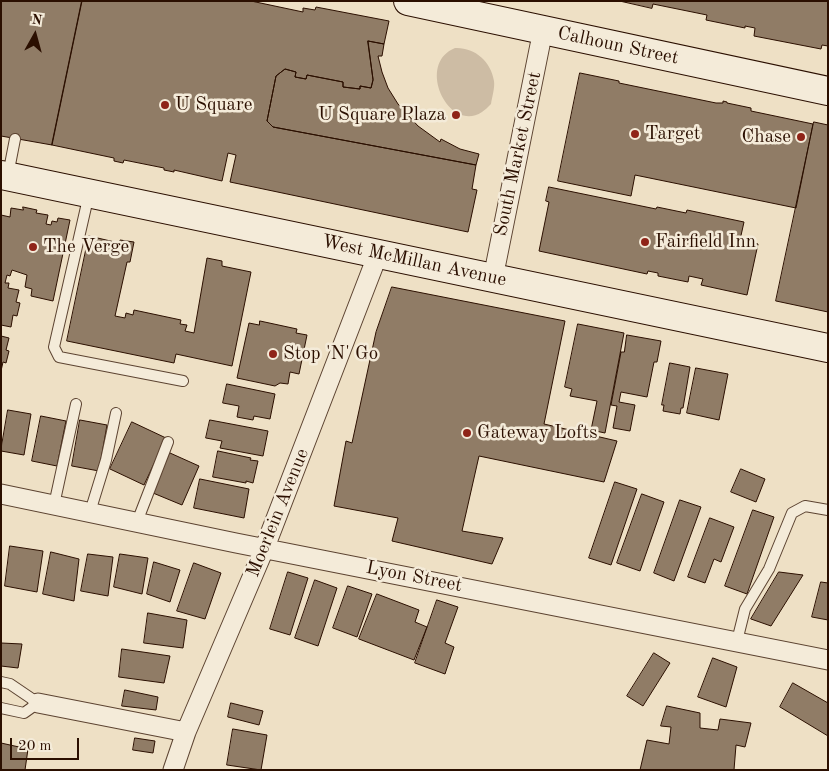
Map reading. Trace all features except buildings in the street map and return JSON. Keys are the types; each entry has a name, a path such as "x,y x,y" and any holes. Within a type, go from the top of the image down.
{"main road":[{"name":"Calhoun Street","path":"408,1 828,91"},
{"name":"West McMillan Avenue","path":"4,175 828,348"}],"street":[{"name":"South Market Street","path":"493,278 543,30"},
{"name":"Moerlein Avenue","path":"173,770 186,732 265,548 378,254"},
{"name":"Lyon Street","path":"1,494 828,660"},
{"path":"38,703 186,732"}],"lane":[{"path":"4,175 15,139"},
{"path":"89,193 54,347 58,357 183,381"},
{"path":"54,505 76,404"},
{"path":"90,512 106,460 116,413"},
{"path":"137,522 168,442"},
{"path":"737,642 745,609 769,569 792,513 805,506 828,510"},
{"path":"1,682 10,684 38,703 24,713 1,708"}],"shaded area":[{"path":"455,48 469,50 480,57 489,67 494,81 491,104 482,112 470,116 458,114 448,106 441,94 437,81 438,68 443,56"}],"place":[{"name":"U Square","path":"165,105"},
{"name":"U Square Plaza","path":"456,115"},
{"name":"Target","path":"635,134"},
{"name":"Chase","path":"801,137"},
{"name":"Fairfield Inn","path":"645,242"},
{"name":"The Verge","path":"33,247"},
{"name":"Stop 'N' Go","path":"273,354"},
{"name":"Gateway Lofts","path":"467,433"}]}
